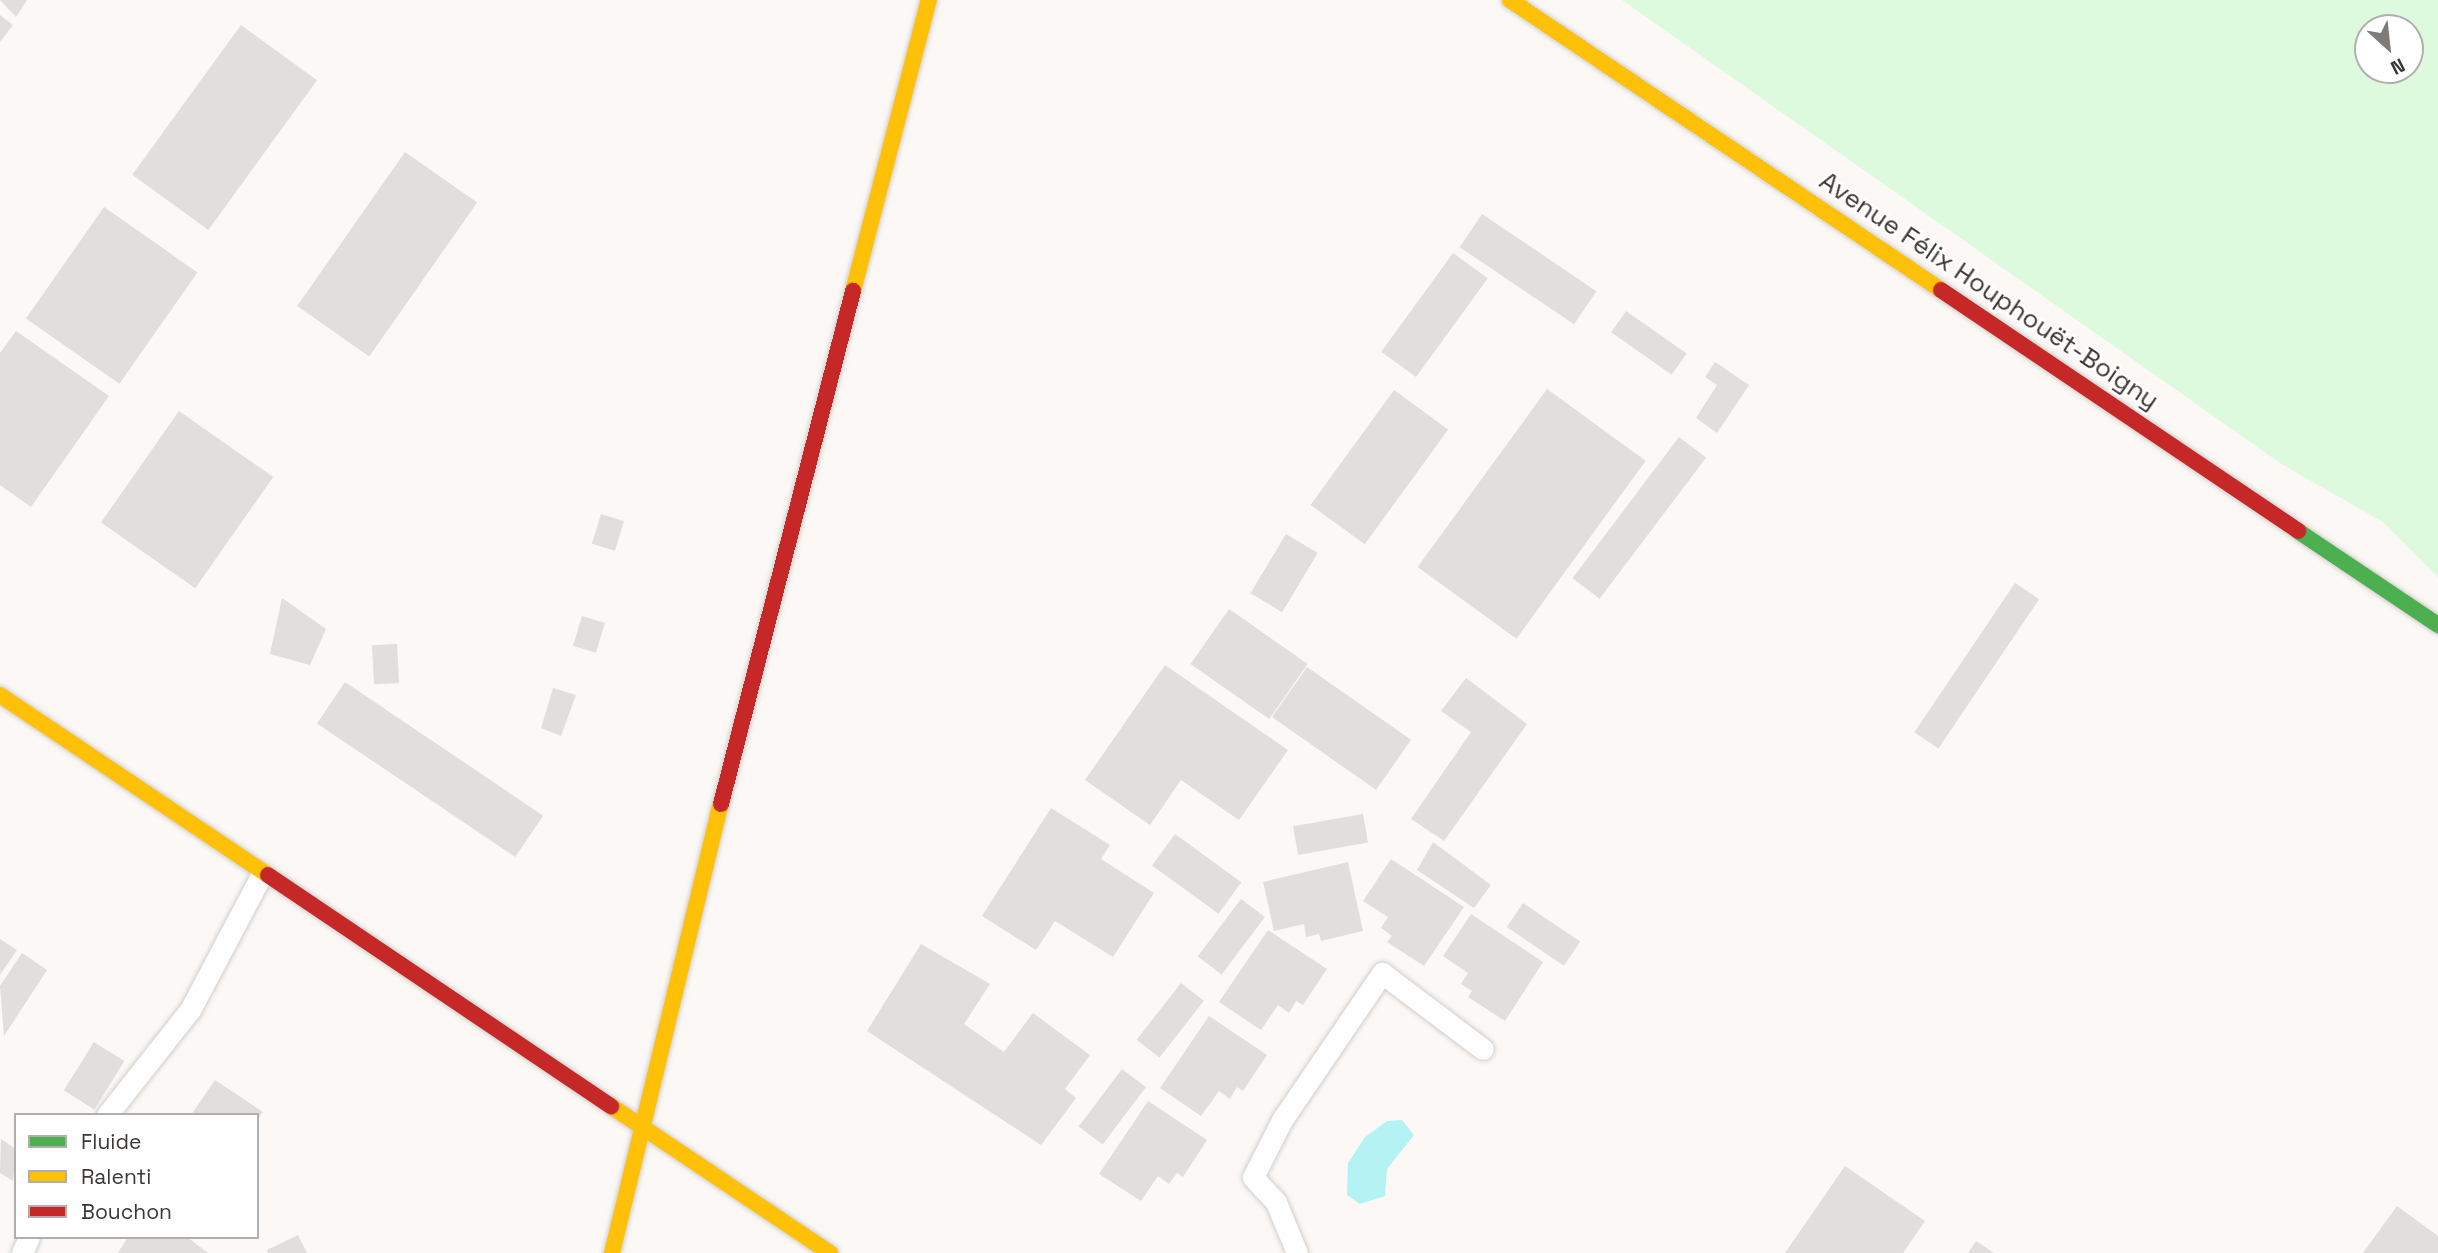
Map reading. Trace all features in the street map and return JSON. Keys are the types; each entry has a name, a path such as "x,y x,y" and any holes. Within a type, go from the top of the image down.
{"main road":[{"path":"612,1253 645,1129 756,657 929,0"},
{"name":"Avenue Félix Houphouët-Boigny","path":"1510,0 2438,625"},
{"path":"0,695 262,874 830,1253"}],"lane":[{"path":"109,1113 190,1010 262,874"},
{"path":"1297,1253 1276,1202 1252,1177 1282,1120 1382,973 1483,1049"}],"green space":[{"path":"1622,0 2438,0 2438,577 2383,522 2280,463"}],"water":[{"path":"1402,1120 1414,1135 1387,1169 1385,1196 1360,1204 1347,1195 1348,1163 1365,1137 1387,1121"}],"building":[{"path":"0,0 27,0 16,17"},
{"path":"0,15 13,25 0,42"},
{"path":"241,25 317,80 208,230 132,175"},
{"path":"405,152 477,202 369,356 297,306"},
{"path":"104,207 197,272 119,384 26,318"},
{"path":"1482,214 1596,291 1574,324 1460,247"},
{"path":"1453,253 1488,278 1416,377 1381,352"},
{"path":"1626,311 1687,353 1672,375 1611,332"},
{"path":"16,331 109,396 31,507 0,485 0,353"},
{"path":"1715,362 1749,385 1717,433 1696,418 1717,385 1705,377"},
{"path":"1547,389 1646,461 1516,639 1418,567"},
{"path":"1394,390 1448,429 1365,544 1311,505"},
{"path":"179,411 273,477 195,588 101,522"},
{"path":"1679,437 1706,457 1600,599 1572,578"},
{"path":"601,514 624,521 615,551 592,544"},
{"path":"1286,534 1318,553 1282,612 1250,593"},
{"path":"2015,583 2039,599 1938,748 1914,732"},
{"path":"282,598 326,629 310,665 270,654"},
{"path":"1229,609 1308,664 1269,719 1191,664"},
{"path":"582,616 605,623 596,653 573,646"},
{"path":"397,644 399,683 374,684 372,645"},
{"path":"1165,665 1288,750 1239,820 1181,780 1150,825 1085,780"},
{"path":"1307,667 1411,740 1376,790 1272,717"},
{"path":"1466,678 1527,724 1444,841 1411,819 1471,732 1441,711"},
{"path":"345,682 543,816 515,857 317,723"},
{"path":"553,688 576,695 561,736 541,728"},
{"path":"1051,808 1110,845 1101,859 1154,893 1113,957 1055,921 1036,950 982,916"},
{"path":"1363,814 1368,843 1298,855 1293,826"},
{"path":"1175,834 1241,882 1218,914 1152,866"},
{"path":"1433,842 1491,885 1474,908 1417,870"},
{"path":"1391,859 1464,907 1424,966 1387,942 1392,936 1381,928 1388,917 1363,901"},
{"path":"1348,862 1363,931 1321,941 1319,934 1306,937 1304,924 1274,931 1263,882"},
{"path":"1241,899 1265,917 1222,975 1198,957"},
{"path":"1523,903 1580,942 1564,966 1507,927"},
{"path":"1471,914 1543,962 1505,1021 1468,997 1472,991 1461,984 1468,973 1443,956"},
{"path":"1268,930 1327,969 1303,1005 1296,1001 1289,1013 1278,1005 1261,1030 1219,1002"},
{"path":"0,939 17,950 0,975"},
{"path":"921,944 990,984 964,1024 1004,1052 1033,1013 1090,1055 1065,1089 1076,1098 1041,1145 867,1031"},
{"path":"22,953 47,970 4,1036 0,986"},
{"path":"1181,983 1204,1001 1160,1058 1137,1040"},
{"path":"1209,1016 1267,1055 1243,1091 1237,1087 1230,1099 1219,1091 1201,1116 1160,1088"},
{"path":"94,1042 125,1061 94,1109 64,1090"},
{"path":"1122,1069 1146,1087 1103,1145 1079,1127"},
{"path":"215,1080 263,1112 259,1117 259,1113 192,1113"},
{"path":"1148,1101 1207,1140 1183,1177 1177,1173 1169,1184 1158,1176 1141,1201 1099,1174"},
{"path":"1,1139 14,1148 13,1181 0,1173"},
{"path":"1845,1166 1925,1221 1903,1253 1785,1253"},
{"path":"2397,1206 2438,1236 2438,1253 2363,1253"},
{"path":"298,1235 307,1253 268,1253 267,1250"},
{"path":"127,1239 190,1239 208,1253 118,1253"},
{"path":"1976,1241 1994,1253 1968,1253"}],"traffic: fast":[{"path":"2298,531 2438,625"}],"traffic: slow":[{"path":"853,291 929,0"},
{"path":"1510,0 1941,290"},
{"path":"0,695 268,875"},
{"path":"612,1253 721,804"},
{"path":"611,1106 830,1253"}],"traffic: jam":[{"path":"1941,290 2298,531"},
{"path":"721,804 853,291"},
{"path":"268,875 611,1106"}]}
